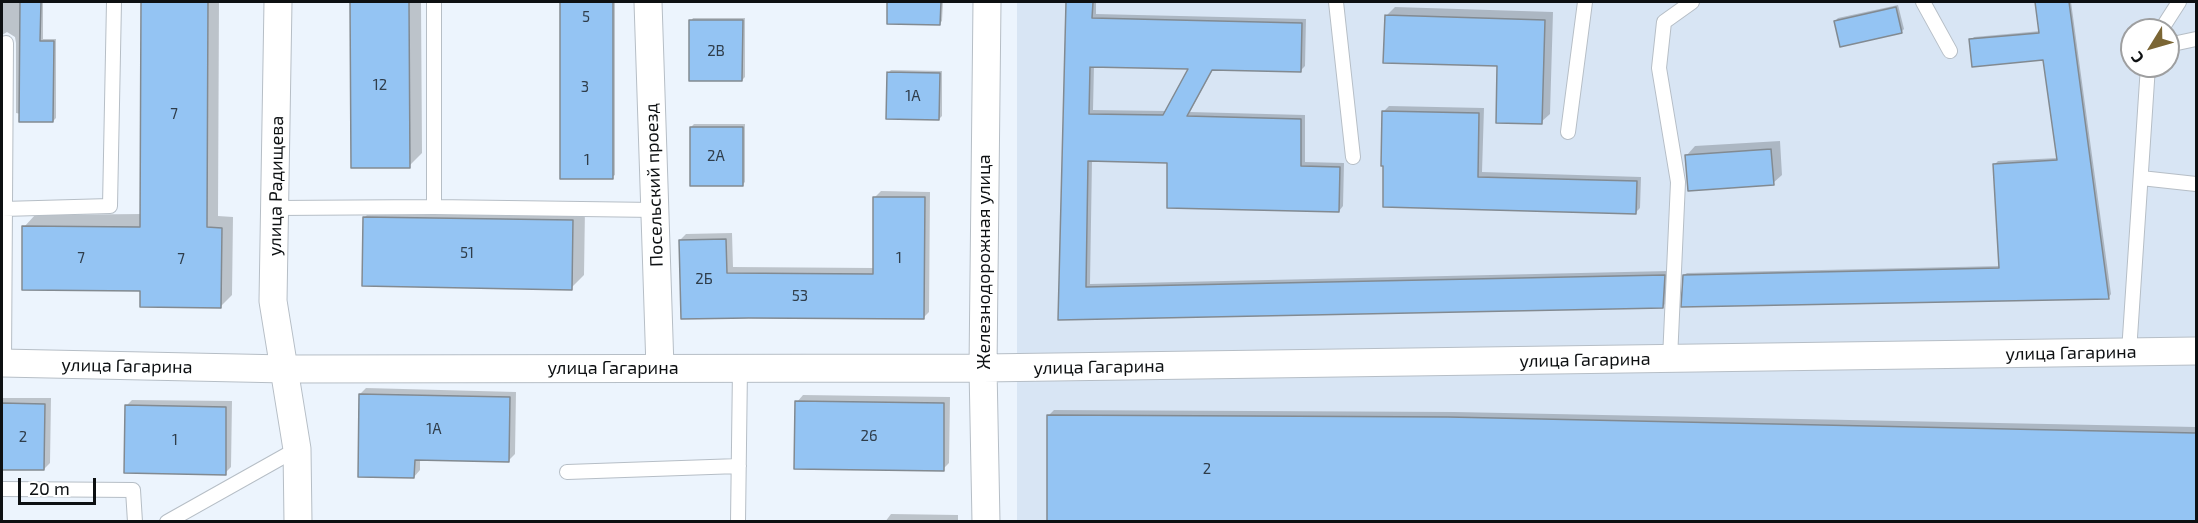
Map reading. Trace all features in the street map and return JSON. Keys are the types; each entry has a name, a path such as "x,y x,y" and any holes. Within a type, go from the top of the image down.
{"street":[{"name":"улица Радищева","path":"278,2 273,301 286,369 297,449 298,522"},
{"name":"Посельский проезд","path":"648,2 660,368"},
{"name":"Железнодорожная улица","path":"986,522 983,368 987,2"},
{"name":"улица Гагарина","path":"3,363 286,369 983,368 2196,351"}],"lane":[{"path":"3,209 110,206 114,2"},
{"path":"434,2 434,207"},
{"path":"1336,2 1353,157"},
{"path":"1568,132 1585,2"},
{"path":"1670,359 1678,182 1659,68 1664,22 1692,2"},
{"path":"1923,2 1950,51"},
{"path":"2168,18 2176,3"},
{"path":"2180,42 2196,39"},
{"path":"3,363 6,43"},
{"path":"2129,352 2147,78"},
{"path":"2141,178 2196,184"},
{"path":"276,208 434,207 654,210"},
{"path":"738,522 740,368"},
{"path":"167,522 297,449"},
{"path":"567,472 739,466"},
{"path":"2,489 134,490 135,522"}],"shaded area":[{"path":"1017,2 2196,2 2196,521 1017,521"}],"building":[{"path":"20,2 41,2 40,41 54,41 53,122 19,122"},
{"path":"141,2 208,2 207,227 222,228 221,308 140,307 140,291 22,290 22,226 140,227"},
{"path":"350,2 409,2 410,168 351,168"},
{"path":"560,2 613,2 613,179 560,179"},
{"path":"887,2 941,2 940,25 887,24"},
{"path":"1066,2 1093,2 1092,18 1302,23 1301,72 1212,70 1187,116 1301,119 1301,166 1340,167 1339,212 1167,208 1167,163 1088,161 1086,287 1665,275 1663,308 1058,320","holes":["1090,67 1188,69 1163,115 1089,114"]},
{"path":"2035,2 2069,2 2109,299 1681,307 1683,275 1999,268 1993,164 2057,160 2043,60 1972,67 1969,39 2039,33"},
{"path":"1896,7 1902,33 1840,47 1834,21"},
{"path":"1385,15 1545,20 1542,124 1496,123 1497,66 1383,63"},
{"path":"689,20 743,20 742,81 689,81"},
{"path":"887,72 940,73 939,120 886,119"},
{"path":"1382,111 1479,113 1478,177 1637,181 1636,214 1383,207"},
{"path":"690,127 743,127 743,186 690,186"},
{"path":"1771,149 1774,185 1688,191 1685,155"},
{"path":"873,197 925,197 924,319 681,319 679,240 726,239 727,273 873,274"},
{"path":"363,217 573,220 572,290 362,286"},
{"path":"359,394 510,397 509,462 415,460 414,478 358,477"},
{"path":"795,401 944,403 944,471 794,469"},
{"path":"2,403 45,404 44,470 2,470"},
{"path":"125,405 226,407 226,475 124,473"},
{"path":"1047,415 1448,417 2196,433 2196,522 1047,522"}]}
